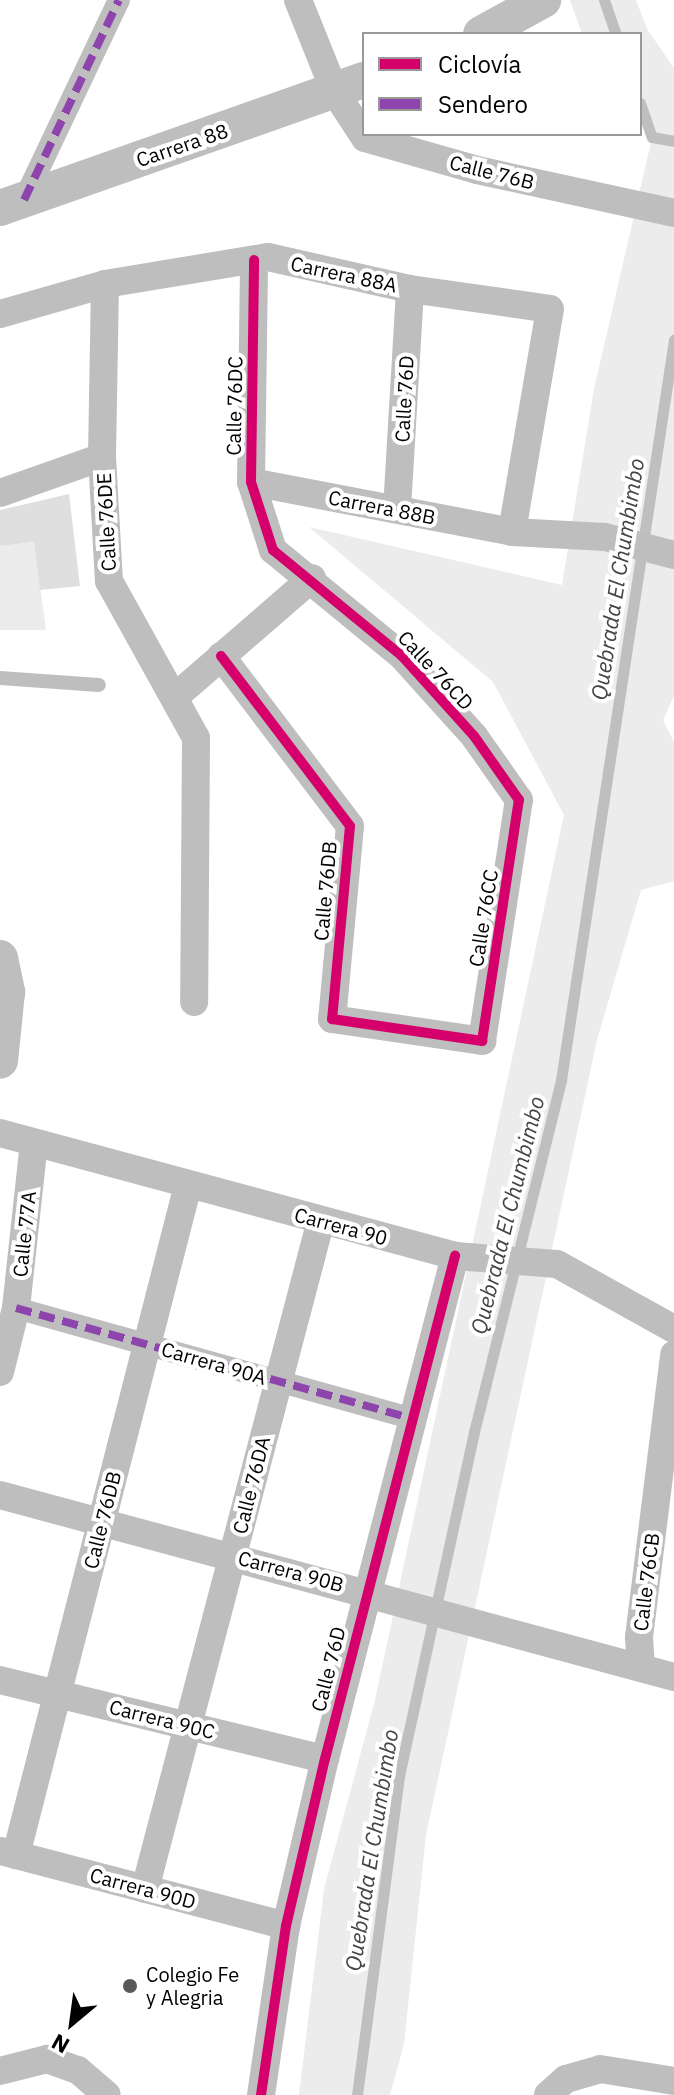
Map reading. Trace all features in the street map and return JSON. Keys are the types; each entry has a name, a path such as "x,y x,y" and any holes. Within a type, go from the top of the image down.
{"street":[{"path":"12,204 119,0"},
{"name":"Calle 76B","path":"298,0 349,86 362,128"},
{"path":"485,32 543,0"},
{"name":"Carrera 88","path":"12,204 349,86"},
{"name":"Calle 76B","path":"364,136 477,170 674,213"},
{"name":"Carrera 88A","path":"0,314 105,284 268,257 410,289 550,309 512,532"},
{"name":"Calle 76DC","path":"254,260 251,482 273,550"},
{"name":"Calle 76DE","path":"105,284 102,457 109,581 176,696 196,738 194,1002"},
{"name":"Calle 76D","path":"397,509 410,289"},
{"path":"0,493 102,457"},
{"name":"Carrera 88B","path":"251,482 512,532 605,537 674,555"},
{"name":"Calle 76CD","path":"273,550 312,578 402,656 474,736 519,800"},
{"path":"176,696 312,578"},
{"name":"Calle 76DB","path":"221,656 350,826 332,1019 482,1041"},
{"name":"Calle 76CC","path":"482,1041 519,800"},
{"path":"0,958 7,992 0,1061"},
{"name":"Carrera 90","path":"0,1133 455,1256 557,1264 674,1329"},
{"name":"Calle 77A","path":"0,1372 16,1308 34,1143"},
{"name":"Calle 76DB","path":"8,1853 58,1694 188,1185"},
{"name":"Calle 76DA","path":"145,1889 321,1220"},
{"name":"Calle 76D","path":"261,2095 286,1926 366,1590 455,1256"},
{"name":"Carrera 90A","path":"16,1308 411,1418"},
{"name":"Calle 76CB","path":"641,1667 639,1637 674,1354"},
{"name":"Carrera 90B","path":"0,1495 366,1590 674,1677"},
{"name":"Carrera 90C","path":"0,1680 325,1759"},
{"name":"Carrera 90D","path":"8,1853 286,1926"},
{"path":"0,2071 47,2059 78,2070 107,2095"},
{"path":"557,2087 600,2069 674,2081"}],"lane":[{"path":"0,678 99,685"}],"shaded area":[{"path":"570,0 636,0 647,29 674,68 674,696 663,720 674,742 674,881 641,890 597,1040 426,1835 404,2044 390,2095 299,2095 324,1889 375,1700 564,815 493,682 309,527 562,585 594,389 652,138 642,124 642,32 581,32"},
{"path":"34,542 46,630 0,630 0,546"}],"building":[{"path":"69,494 80,586 40,590 34,542 0,546 0,510"}],"waterway":[{"name":"Quebrada El Chumbimbo","path":"604,0 615,32"},
{"name":"Quebrada El Chumbimbo","path":"642,109 652,137 674,141"},
{"name":"Quebrada El Chumbimbo","path":"357,2095 399,1776 474,1432 561,1080 674,340"}],"marked path":[{"path":"24,200 119,0"},
{"path":"16,1308 411,1418"}],"cycle path":[{"path":"221,656 350,826 332,1019 482,1041 519,800 474,736 402,656 273,550 251,482 254,260"},
{"path":"261,2095 286,1926 325,1759 455,1256"}],"place":[{"name":"Colegio Fe y Alegria","path":"130,1986"}]}
